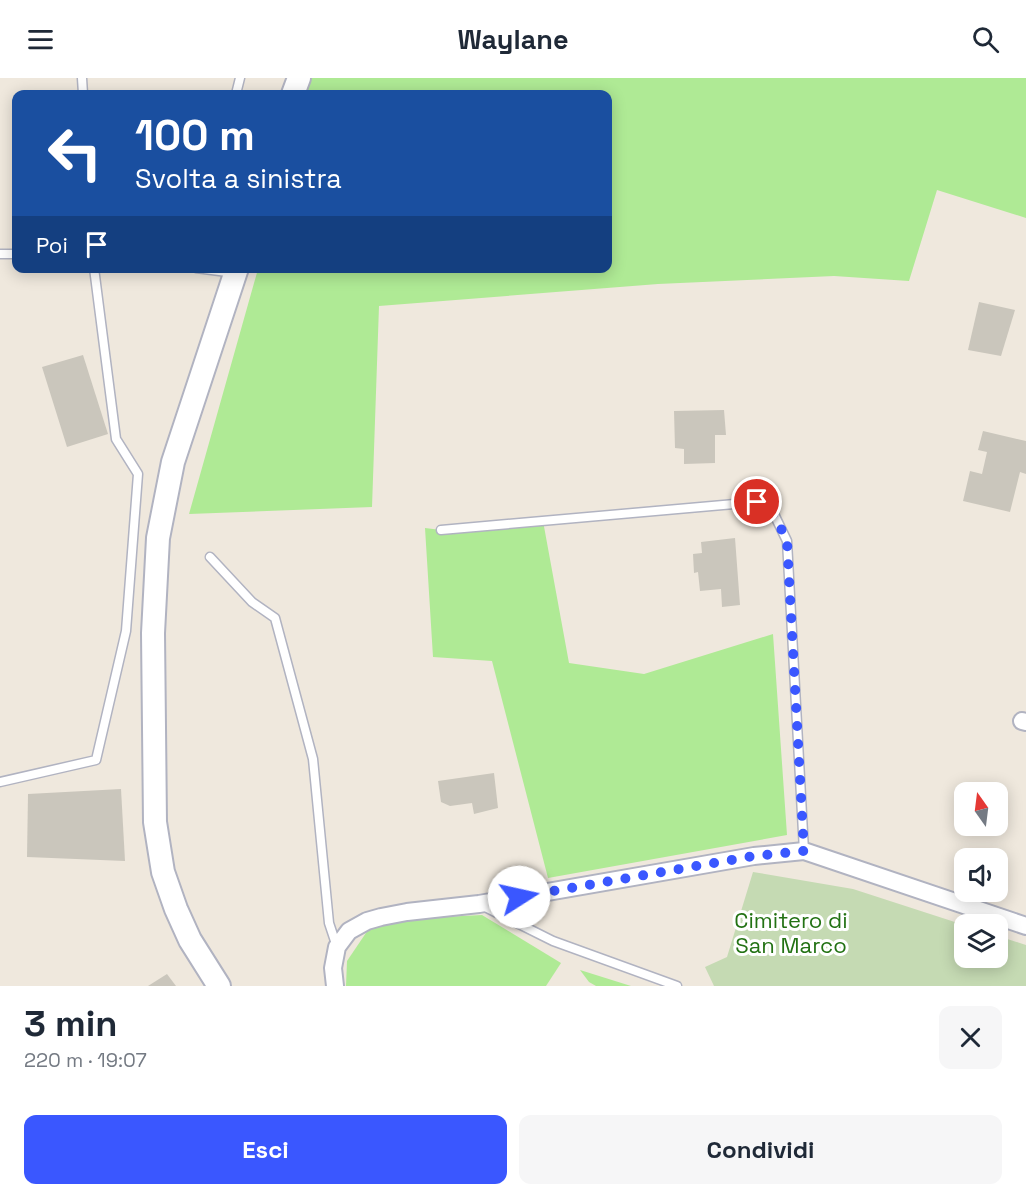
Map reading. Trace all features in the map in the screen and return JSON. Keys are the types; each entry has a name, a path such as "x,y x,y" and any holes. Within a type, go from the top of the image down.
{"main road":[{"path":"219,986 190,940 163,872 155,822 153,633 158,538 173,462 235,273"}],"street":[{"path":"334,986 333,968 337,947 349,931 381,916 479,904 754,856 804,851 1026,926"}],"lane":[{"path":"0,782 96,760 126,631 138,474 116,439 95,273"},
{"path":"441,530 757,502 774,514 787,541 804,851"},
{"path":"210,558 252,602 275,618 313,759 329,923 337,947"},
{"path":"479,904 553,941 677,986"}],"green space":[{"path":"299,78 1026,78 1026,218 937,190 909,281 834,276 658,284 379,306 372,507 189,514 257,273 612,273 612,90 294,90"},
{"path":"543,521 569,663 644,674 773,634 787,835 548,878 492,661 433,657 425,528 441,530"},
{"name":"Cimitero di San Marco","path":"753,872 853,889 954,922 954,968 1008,968 1008,939 1026,945 1026,986 714,986 705,967 727,957"},
{"path":"482,915 561,963 546,986 346,986 347,961 370,927 424,918"},
{"path":"580,970 631,986 596,986 589,982"}],"building":[{"path":"979,302 1015,310 1001,356 968,350"},
{"path":"83,355 108,434 67,447 42,367"},
{"path":"724,410 726,435 715,435 715,463 684,464 684,449 675,448 674,411"},
{"path":"983,431 1026,441 1026,474 1020,472 1010,512 963,501 970,471 982,474 987,452 978,450"},
{"path":"735,538 740,605 722,607 721,589 700,591 698,572 694,573 693,554 702,553 701,542"},
{"path":"494,773 498,808 474,814 472,803 450,806 441,802 438,781"},
{"path":"121,789 125,861 27,857 28,794"},
{"path":"167,974 176,986 148,986"}],"route":[{"path":"519,897 754,856 804,851 787,541 774,514 757,502"}]}
